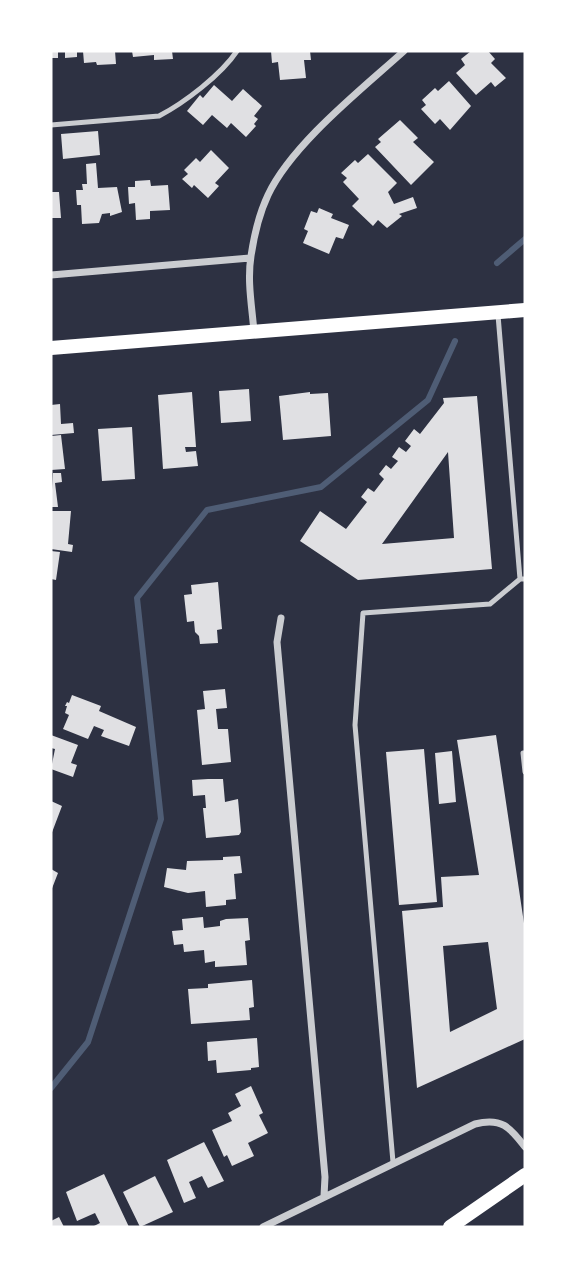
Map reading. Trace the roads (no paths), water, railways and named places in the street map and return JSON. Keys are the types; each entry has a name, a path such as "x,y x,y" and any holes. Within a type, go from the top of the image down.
{"main road":[{"path":"51,348 525,310"},
{"path":"450,1227 525,1175"}],"street":[{"path":"391,51 397,57"},
{"path":"254,331 249,279 250,258 258,221 268,194 283,170 308,141 404,51"},
{"path":"51,275 250,258"},
{"path":"281,618 277,642 326,1177 324,1196"},
{"path":"263,1227 475,1124 489,1120 505,1124 525,1147"}],"lane":[{"path":"51,125 159,116 173,109 215,75 237,51"},
{"path":"393,1162 355,724 363,613 490,604 523,579 497,312"},
{"path":"525,753 525,772"}],"waterway":[{"path":"497,263 525,239"},
{"path":"51,1088 88,1042 161,819 137,598 207,510 321,487 428,400 455,341"}]}
